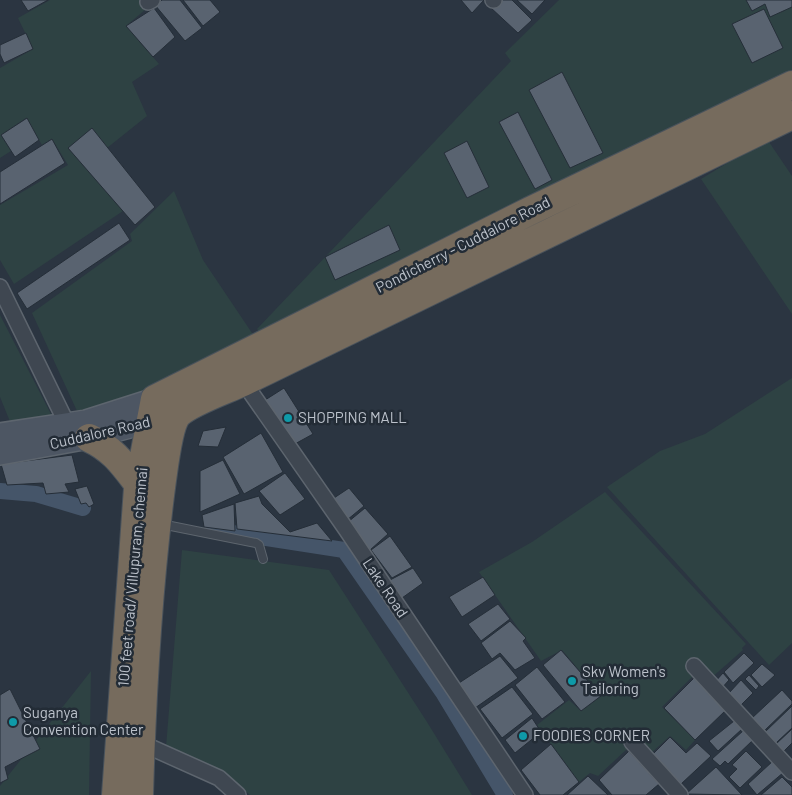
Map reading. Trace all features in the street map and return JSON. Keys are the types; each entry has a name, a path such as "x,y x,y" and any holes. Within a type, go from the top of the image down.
{"highway":[{"name":"Pondicherry - Cuddalore Road","path":"163,407 192,405 237,372 530,211 792,85"},
{"path":"738,111 751,134"},
{"name":"Pondicherry - Cuddalore Road","path":"237,372 792,115"},
{"name":"100 feet road/ Villupuram, chennai","path":"139,795 141,588 138,485 163,407"},
{"name":"100 feet road/ Villupuram, chennai","path":"116,795 141,588 157,524 170,434 163,407"},
{"path":"76,435 103,444 116,456 138,485"}],"main road":[{"name":"Cuddalore Road","path":"0,454 76,435 163,407"},
{"name":"Cuddalore Road","path":"0,434 76,435"}],"street":[{"path":"0,287 76,435"},
{"name":"Lake Road","path":"237,372 524,795"},
{"path":"694,666 792,772"},
{"path":"632,742 680,795"},
{"path":"141,743 219,778 238,795"}],"lane":[{"path":"157,524 256,543 259,545 263,559"}],"green space":[{"path":"50,0 144,0 146,9 126,26 159,64 132,82 147,116 107,148 92,129 68,148 123,211 14,284 0,260 0,205 68,165 52,139 42,145 26,118 1,135 11,151 0,158 0,68 33,49 18,18"},
{"path":"559,0 792,0 792,75 265,338 257,329 511,61 505,53"},
{"path":"767,139 792,176 792,314 701,179"},
{"path":"174,191 203,260 258,342 170,386 110,405 77,411 32,313 132,241 130,234"},
{"path":"0,315 53,418 11,424 0,397"},
{"path":"792,378 792,643 769,665 607,487 660,451 705,434"},
{"path":"605,492 746,644 742,648 743,650 710,679 695,674 662,707 695,740 686,750 670,736 649,755 631,738 623,745 627,749 598,776 590,773 579,782 537,725 569,700 581,711 601,696 562,650 541,661 479,572 532,542"},
{"path":"182,550 329,570 472,795 250,795 220,770 166,747"},
{"path":"91,671 89,795 0,795 0,786"}],"building":[{"path":"21,0 48,0 28,11"},
{"path":"162,0 180,0 202,28 185,41 155,5"},
{"path":"183,0 210,0 220,12 203,26"},
{"path":"461,0 484,0 472,13"},
{"path":"497,0 512,0 532,20 518,33 490,7"},
{"path":"517,0 545,0 532,14"},
{"path":"746,0 792,0 792,7 770,17 765,4 752,11"},
{"path":"154,8 175,37 153,57 126,26"},
{"path":"764,9 783,48 752,63 732,24"},
{"path":"26,33 33,49 4,63 0,54 0,45"},
{"path":"562,72 603,153 570,168 529,90"},
{"path":"518,112 552,180 535,189 499,122"},
{"path":"27,118 39,140 15,157 1,135"},
{"path":"92,128 155,207 135,225 68,148"},
{"path":"52,139 65,163 0,204 0,172"},
{"path":"467,141 489,187 467,198 444,153"},
{"path":"119,223 130,240 27,309 17,293"},
{"path":"389,225 400,250 335,280 325,257"},
{"name":"SHOPPING MALL","path":"284,388 313,434 293,445 262,402"},
{"path":"226,427 218,447 198,446 203,431"},
{"path":"261,433 283,472 244,494 223,457"},
{"path":"72,455 79,482 65,484 69,492 46,494 43,483 7,485 1,464"},
{"path":"223,460 240,494 200,512 200,471"},
{"path":"285,473 305,499 280,515 259,491"},
{"path":"87,486 94,504 89,507 86,503 81,504 75,489"},
{"path":"349,488 364,506 347,520 331,500"},
{"path":"259,496 262,504 290,532 317,523 332,541 237,529 235,503"},
{"path":"234,504 235,531 204,527 202,515"},
{"path":"365,508 388,534 370,550 348,522"},
{"path":"390,536 412,567 392,578 371,550"},
{"path":"413,568 423,583 402,598 390,580"},
{"path":"483,577 495,595 462,617 449,597"},
{"path":"498,604 510,619 481,641 468,624"},
{"path":"510,621 526,638 523,641 535,658 515,670 500,653 492,659 481,643"},
{"name":"Skv Women's Tailoring","path":"561,650 601,696 581,711 543,665"},
{"path":"744,653 754,663 733,683 724,672"},
{"path":"500,656 518,678 475,708 459,683"},
{"path":"762,664 775,675 762,687 751,675"},
{"path":"537,667 565,702 542,719 515,685"},
{"path":"723,673 729,680 721,689 714,683"},
{"path":"749,675 759,686 756,690 745,679"},
{"path":"695,677 726,710 695,740 664,708"},
{"path":"741,680 753,693 741,705 729,693"},
{"path":"512,687 533,714 502,738 480,709"},
{"name":"Suganya Convention Center","path":"10,689 40,749 5,767 8,779 0,783 0,695"},
{"path":"782,690 792,701 792,704 763,732 751,719"},
{"path":"792,706 792,728 776,743 765,732"},
{"name":"FOODIES CORNER","path":"532,718 541,732 515,753 505,740"},
{"path":"734,721 742,729 718,751 709,741"},
{"path":"792,729 792,743 783,752 776,744"},
{"path":"744,730 753,740 728,764 725,761 720,766 712,759"},
{"path":"670,737 686,753 697,743 711,756 681,784 652,755"},
{"path":"551,744 579,782 563,795 540,795 521,770"},
{"path":"629,751 659,784 646,795 612,795 599,780"},
{"path":"746,751 762,767 740,788 729,777 737,769 732,765"},
{"path":"773,761 784,772 757,795 748,784"},
{"path":"716,767 742,795 686,794"},
{"path":"588,776 608,795 567,795"},
{"path":"782,777 792,787 792,795 761,795"}],"waterway":[{"path":"0,491 36,494 83,508"},
{"path":"213,530 344,550 444,694 505,795"}],"place":[{"name":"SHOPPING MALL","path":"288,418"},
{"name":"Skv Women's Tailoring","path":"572,681"},
{"name":"Suganya Convention Center","path":"13,722"},
{"name":"FOODIES CORNER","path":"523,736"}]}
